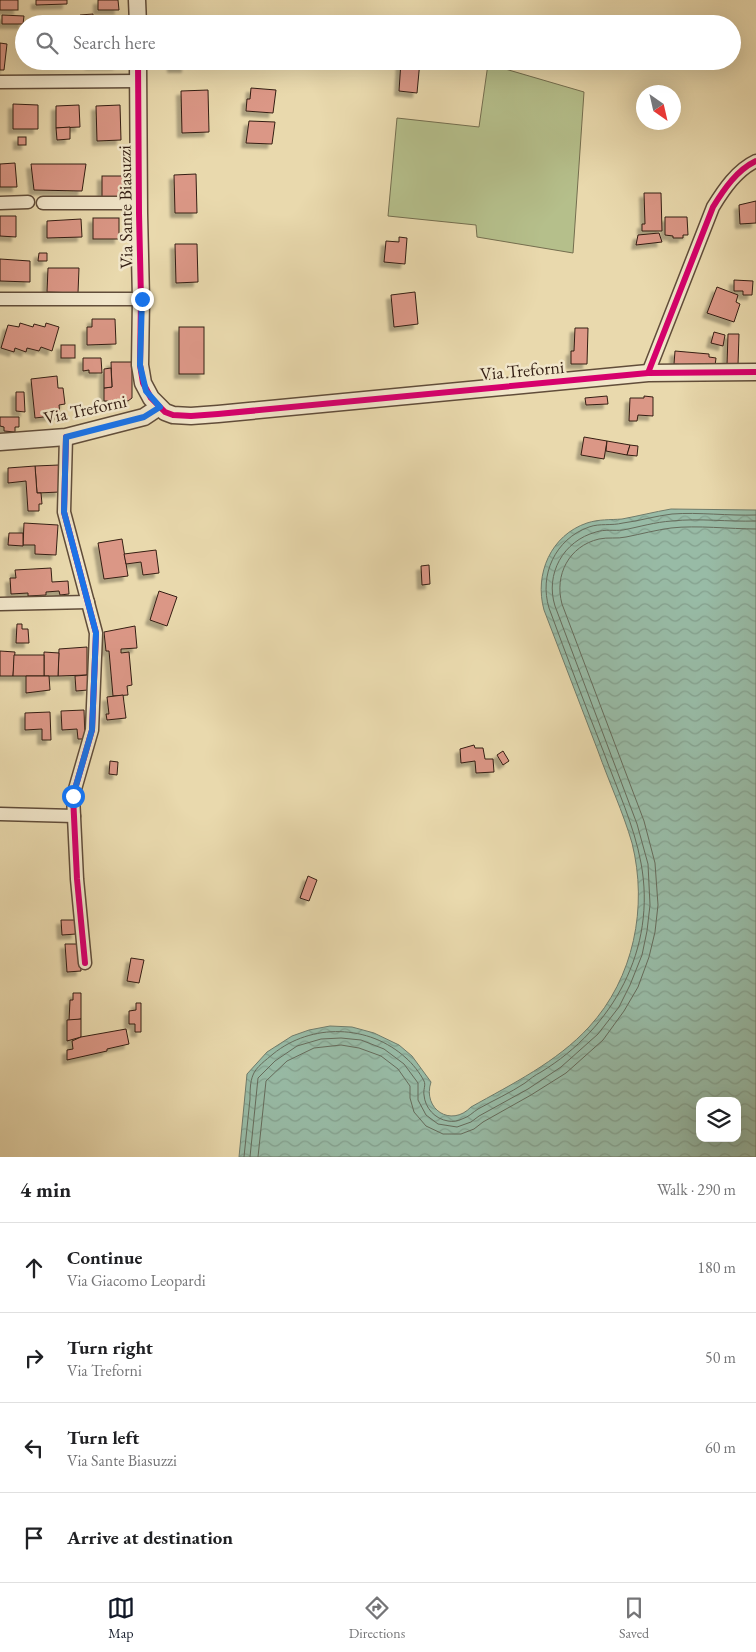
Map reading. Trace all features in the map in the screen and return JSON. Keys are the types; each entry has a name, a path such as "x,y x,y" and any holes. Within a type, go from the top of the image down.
{"street":[{"path":"138,0 138,15"},
{"name":"Via Sante Biasuzzi","path":"138,70 139,203 142,299 140,365 146,391 160,407"},
{"path":"0,82 139,81"},
{"path":"648,373 713,207 722,191 733,179 756,161"},
{"path":"0,203 28,202"},
{"path":"43,203 139,203"},
{"path":"0,300 142,299"},
{"name":"Via Treforni","path":"0,442 66,437 144,417 160,407 173,415 190,416 648,373 756,372"},
{"path":"66,437 64,512 96,633 92,730 73,796 77,879 85,963"},
{"path":"0,604 88,602"},
{"path":"0,814 74,816"}],"shaded area":[{"path":"487,70 509,70 584,92 573,253 477,237 476,225 388,216 397,118 479,127"}],"water":[{"path":"671,509 756,510 756,1157 239,1157 247,1074 267,1052 292,1036 330,1026 352,1027 374,1033 399,1045 412,1056 431,1082 429,1092 434,1107 447,1115 455,1116 518,1081 563,1051 589,1027 617,987 627,964 633,941 637,916 637,867 632,843 624,820 544,610 541,583 548,558 555,546 574,529 600,520 622,519"}],"building":[{"path":"0,0 18,0 18,10 0,10"},
{"path":"36,0 67,0 67,4 36,5"},
{"path":"98,0 118,0 119,10 98,10"},
{"path":"2,15 15,16 15,24 2,24"},
{"path":"0,43 7,44 4,70 0,70"},
{"path":"400,70 419,70 417,93 399,91"},
{"path":"251,88 276,90 273,113 246,111 247,99 250,99"},
{"path":"208,90 209,132 182,133 181,91"},
{"path":"13,104 38,105 38,129 13,129"},
{"path":"79,105 80,127 56,128 56,106"},
{"path":"120,105 121,140 97,141 96,106"},
{"path":"249,121 275,122 272,144 246,143"},
{"path":"70,127 70,139 57,140 56,128"},
{"path":"18,137 26,137 26,145 18,145"},
{"path":"15,163 17,187 0,187 0,164"},
{"path":"31,164 86,164 82,191 34,190"},
{"path":"196,174 197,213 175,213 174,175"},
{"path":"102,176 123,176 123,198 102,198"},
{"path":"644,193 661,193 662,231 642,231 642,224 645,224"},
{"path":"756,201 756,223 740,224 739,205"},
{"path":"0,216 16,216 16,237 0,236"},
{"path":"665,217 687,217 688,235 683,235 683,238 673,238 673,236 665,235"},
{"path":"93,218 119,218 119,239 93,239"},
{"path":"81,219 82,237 47,238 47,221"},
{"path":"659,233 662,242 636,245 638,235"},
{"path":"399,237 407,238 405,264 384,262 386,241 399,242"},
{"path":"175,244 197,244 198,282 176,283"},
{"path":"39,253 47,253 47,261 38,261"},
{"path":"0,259 30,261 30,282 0,281"},
{"path":"48,268 79,268 78,293 47,292"},
{"path":"734,280 753,281 752,295 743,295 743,291 734,291"},
{"path":"717,287 738,295 736,302 740,304 734,322 707,313"},
{"path":"415,292 418,324 394,327 391,295"},
{"path":"92,319 115,319 116,344 87,345 87,327 92,327"},
{"path":"20,323 33,327 34,324 45,327 46,323 59,327 52,351 41,347 39,351 27,348 26,352 15,348 14,352 1,348 8,325 19,327"},
{"path":"179,327 204,327 204,374 179,374"},
{"path":"575,328 588,328 587,364 571,364 571,351 574,351"},
{"path":"714,332 725,335 723,346 711,343"},
{"path":"728,334 739,334 738,365 727,365"},
{"path":"61,345 75,345 75,358 61,358"},
{"path":"675,351 709,354 709,357 716,358 715,366 674,364"},
{"path":"83,358 101,358 102,373 89,373 89,370 83,371"},
{"path":"111,362 132,362 132,398 128,401 104,401 104,388 112,387"},
{"path":"111,368 112,387 104,388 104,369"},
{"path":"57,376 58,388 63,388 65,404 59,405 60,415 35,418 31,379"},
{"path":"16,392 24,392 25,412 16,411"},
{"path":"607,396 608,404 586,405 585,398"},
{"path":"644,396 653,397 653,416 638,415 637,421 629,421 630,398 644,398"},
{"path":"0,417 19,417 19,427 15,427 15,432 4,431 4,427 0,426"},
{"path":"584,437 607,441 604,459 581,455"},
{"path":"607,441 630,445 627,455 606,451"},
{"path":"630,445 638,446 637,456 627,455"},
{"path":"59,465 60,492 37,493 35,466"},
{"path":"35,466 37,493 41,493 42,504 39,504 39,511 28,511 26,481 8,483 8,468"},
{"path":"24,523 58,525 56,555 35,554 35,545 23,545"},
{"path":"9,533 23,533 23,546 8,545"},
{"path":"122,539 128,576 104,579 98,543"},
{"path":"156,550 159,573 143,575 141,562 126,564 124,554"},
{"path":"429,565 430,584 422,585 421,566"},
{"path":"51,568 52,582 68,581 69,594 60,595 59,591 46,592 46,595 28,596 28,593 11,594 10,578 16,578 15,570"},
{"path":"159,591 177,597 167,626 150,620"},
{"path":"17,624 22,624 22,629 28,629 29,643 16,643"},
{"path":"135,626 137,648 121,649 121,653 129,652 132,685 127,686 128,695 113,696 109,651 106,651 104,632"},
{"path":"87,647 87,675 58,676 59,649"},
{"path":"0,651 15,652 13,676 0,676"},
{"path":"44,652 59,653 58,676 44,676"},
{"path":"14,655 44,655 44,676 13,676"},
{"path":"88,675 88,690 76,691 75,676"},
{"path":"26,676 49,676 50,690 26,693"},
{"path":"123,695 126,718 107,720 106,714 109,714 107,697"},
{"path":"84,710 85,739 78,739 77,729 62,730 61,711"},
{"path":"50,712 51,740 42,740 42,729 25,730 25,713"},
{"path":"474,745 475,748 483,748 485,759 493,759 494,772 476,773 475,761 461,763 460,749"},
{"path":"503,751 509,761 503,765 497,755"},
{"path":"110,761 118,762 117,775 109,774"},
{"path":"308,876 317,880 309,901 300,898"},
{"path":"61,920 75,920 76,934 62,935"},
{"path":"65,944 80,944 81,971 67,972"},
{"path":"131,958 144,960 139,983 127,981"},
{"path":"73,993 81,993 81,1019 69,1021 70,1000 73,1000"},
{"path":"136,1003 141,1003 141,1032 135,1032 135,1024 129,1024 129,1011 136,1010"},
{"path":"81,1019 81,1037 67,1041 67,1020"},
{"path":"126,1029 129,1044 67,1060 67,1050 73,1049 72,1041 81,1037"}],"cycle path":[{"path":"138,70 140,365 143,383 151,398 165,412 173,415 191,416 218,414 648,373 756,372"},
{"path":"648,373 713,207 726,187 737,175 756,161"},
{"path":"66,437 64,512 96,633 92,730 73,796 77,879 85,963"}],"route":[{"path":"73,796 92,730 96,633 64,512 66,437 144,417 160,407 146,391 143,383 140,365 142,299"}]}
